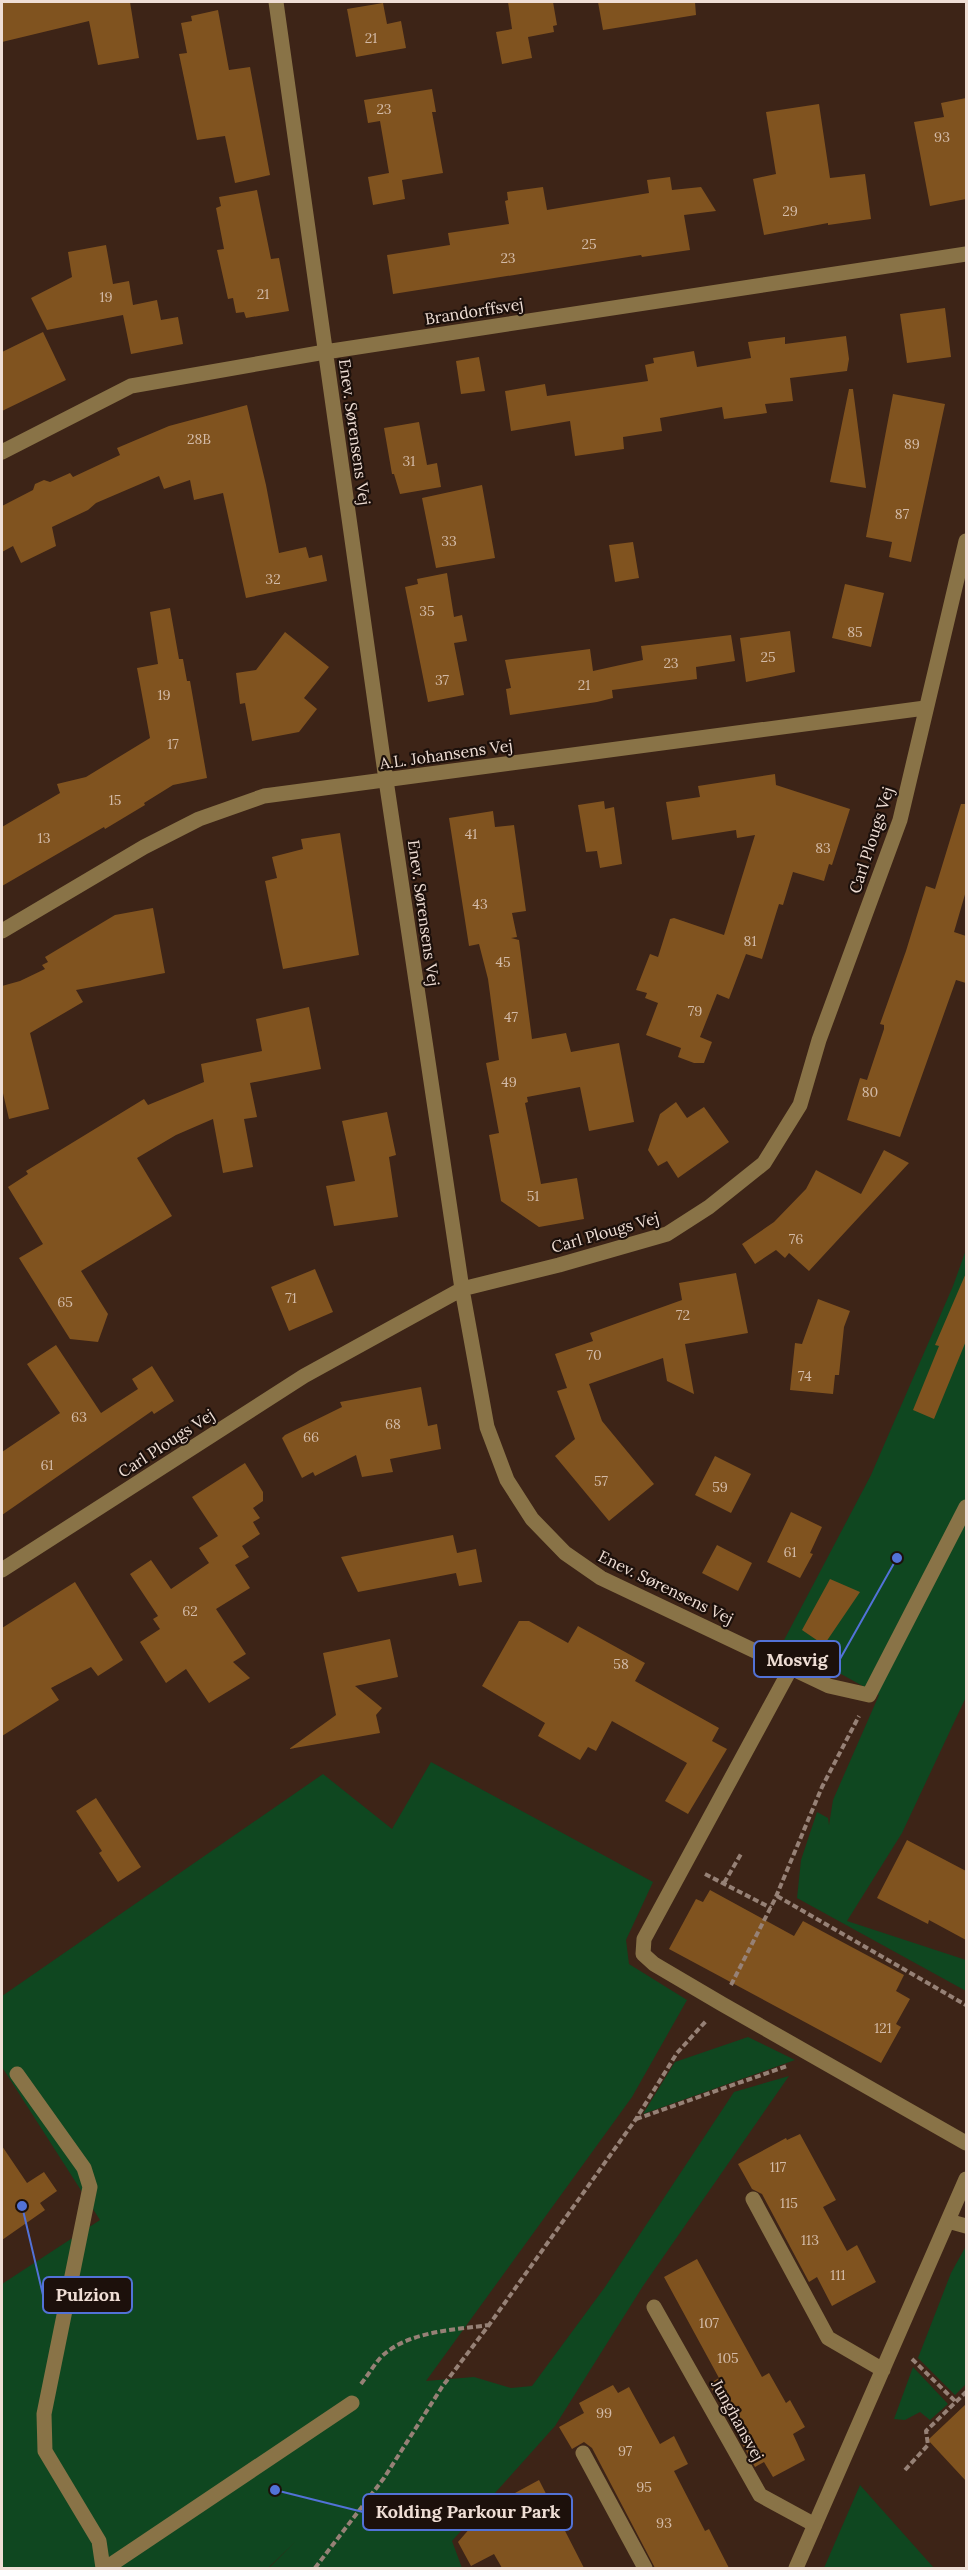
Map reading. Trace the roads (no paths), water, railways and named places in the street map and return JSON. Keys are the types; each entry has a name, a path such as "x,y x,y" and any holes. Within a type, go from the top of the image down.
{"street":[{"name":"Enev. Sørensens Vej","path":"276,2 386,780 462,1288 488,1427 507,1480 532,1519 565,1552 601,1578 829,1686 869,1695 966,1507"},
{"name":"Brandorffsvej","path":"2,452 131,386 325,352 966,254"},
{"name":"Carl Plougs Vej","path":"2,1570 304,1376 462,1288 559,1265 667,1234 709,1207 764,1163 800,1106 819,1040 900,820 966,541"},
{"name":"A.L. Johansens Vej","path":"2,931 144,847 199,819 264,796 925,708"},
{"path":"791,1668 644,1940 644,1954 654,1964 722,2004 966,2143"},
{"path":"17,2074 84,2168 90,2187 46,2403 44,2433 45,2451 99,2541 104,2568 352,2403"},
{"path":"796,2568 966,2179"},
{"path":"753,2199 828,2338 883,2370"},
{"path":"948,2221 966,2226"},
{"name":"Junghansvej","path":"654,2307 760,2495 815,2525"},
{"path":"583,2453 645,2568"}],"place":[{"name":"Mosvig","path":"897,1558"},
{"name":"Pulzion","path":"22,2206"},
{"name":"Kolding Parkour Park","path":"275,2490"}]}
